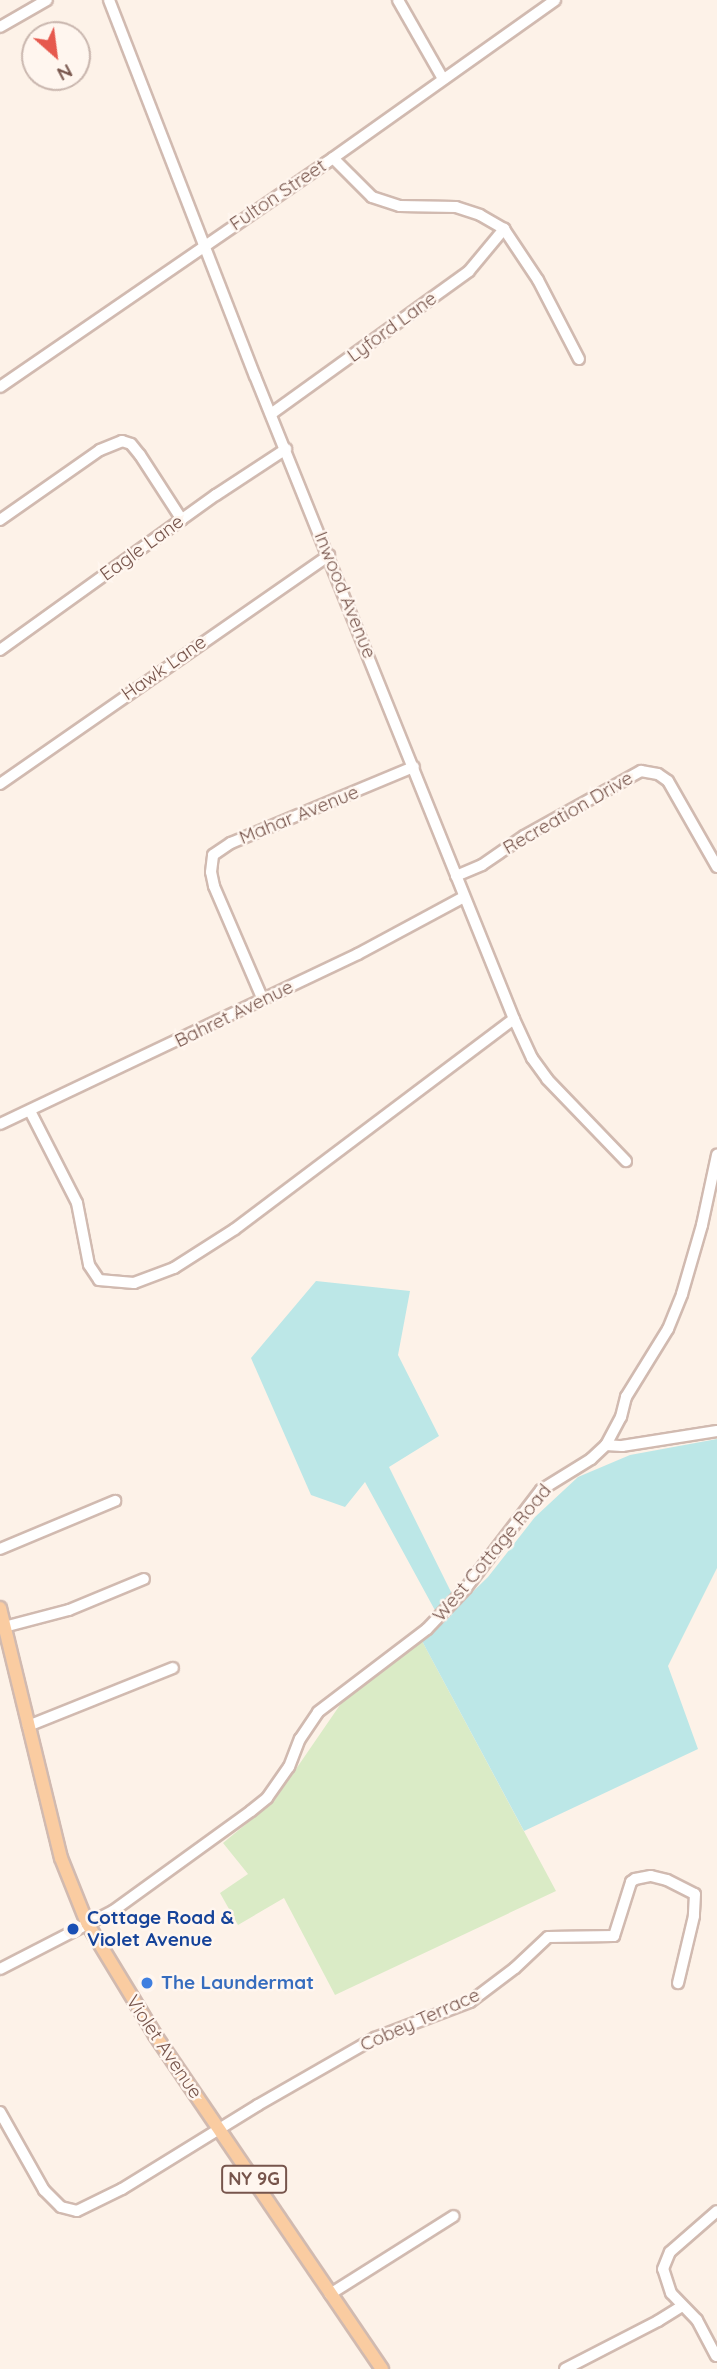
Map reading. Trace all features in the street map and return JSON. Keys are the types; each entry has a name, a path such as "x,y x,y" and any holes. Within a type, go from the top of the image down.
{"main road":[{"name":"Violet Avenue","path":"0,1608 61,1858 87,1923 126,1990 382,2369"}],"street":[{"path":"0,27 47,0"},
{"name":"Inwood Avenue","path":"109,0 513,1019 532,1058 547,1079 626,1161"},
{"path":"398,0 443,79"},
{"name":"Fulton Street","path":"0,387 333,158 555,0"},
{"path":"333,158 372,197 400,206 456,207 480,215 504,229 538,280 579,359"},
{"name":"Lyford Lane","path":"271,414 470,271 504,229"},
{"path":"0,520 100,450 122,441 131,444 140,455 182,520"},
{"name":"Eagle Lane","path":"0,650 286,449"},
{"name":"Hawk Lane","path":"0,784 329,555"},
{"name":"Mahar Avenue","path":"263,1000 214,886 211,872 214,855 231,843 414,767"},
{"name":"Recreation Drive","path":"456,876 482,865 524,836 641,771 658,774 668,781 717,867"},
{"name":"Bahret Avenue","path":"0,1124 358,954 464,897"},
{"path":"30,1111 77,1203 85,1253 92,1272 106,1283 134,1283 174,1268 235,1229 513,1019"},
{"name":"West Cottage Road","path":"0,1969 113,1911 267,1798 289,1767 300,1739 318,1712 426,1629 466,1588 541,1490 591,1459 606,1445 618,1425 626,1397 668,1329 682,1294 702,1225 717,1155"},
{"path":"606,1445 622,1446 717,1431"},
{"path":"0,1549 115,1502"},
{"path":"4,1627 69,1610 144,1579"},
{"path":"28,1726 173,1668"},
{"name":"Cobey Terrace","path":"219,2128 374,2038 470,2001 515,1968 548,1937 614,1936 631,1882 642,1877 667,1880 695,1895 694,1916 678,1983"},
{"path":"0,2112 44,2190 54,2202 70,2211 77,2211 99,2201 219,2128"},
{"path":"716,2356 697,2320 666,2285 663,2269 670,2252 717,2211"},
{"path":"330,2294 454,2216"},
{"path":"565,2369 682,2306"}],"green space":[{"path":"422,1641 556,1891 335,1995 284,1898 238,1925 220,1893 248,1874 223,1843 274,1801 342,1702"}],"water":[{"path":"316,1281 410,1291 398,1355 439,1436 389,1467 453,1596 437,1614 365,1482 345,1507 311,1495 251,1358"},
{"path":"717,1439 717,1568 668,1666 698,1749 524,1831 422,1641 488,1577 535,1517 578,1477 630,1455"}],"place":[{"name":"Cottage Road & Violet Avenue","path":"73,1929"},
{"name":"The Laundermat","path":"147,1983"}]}
